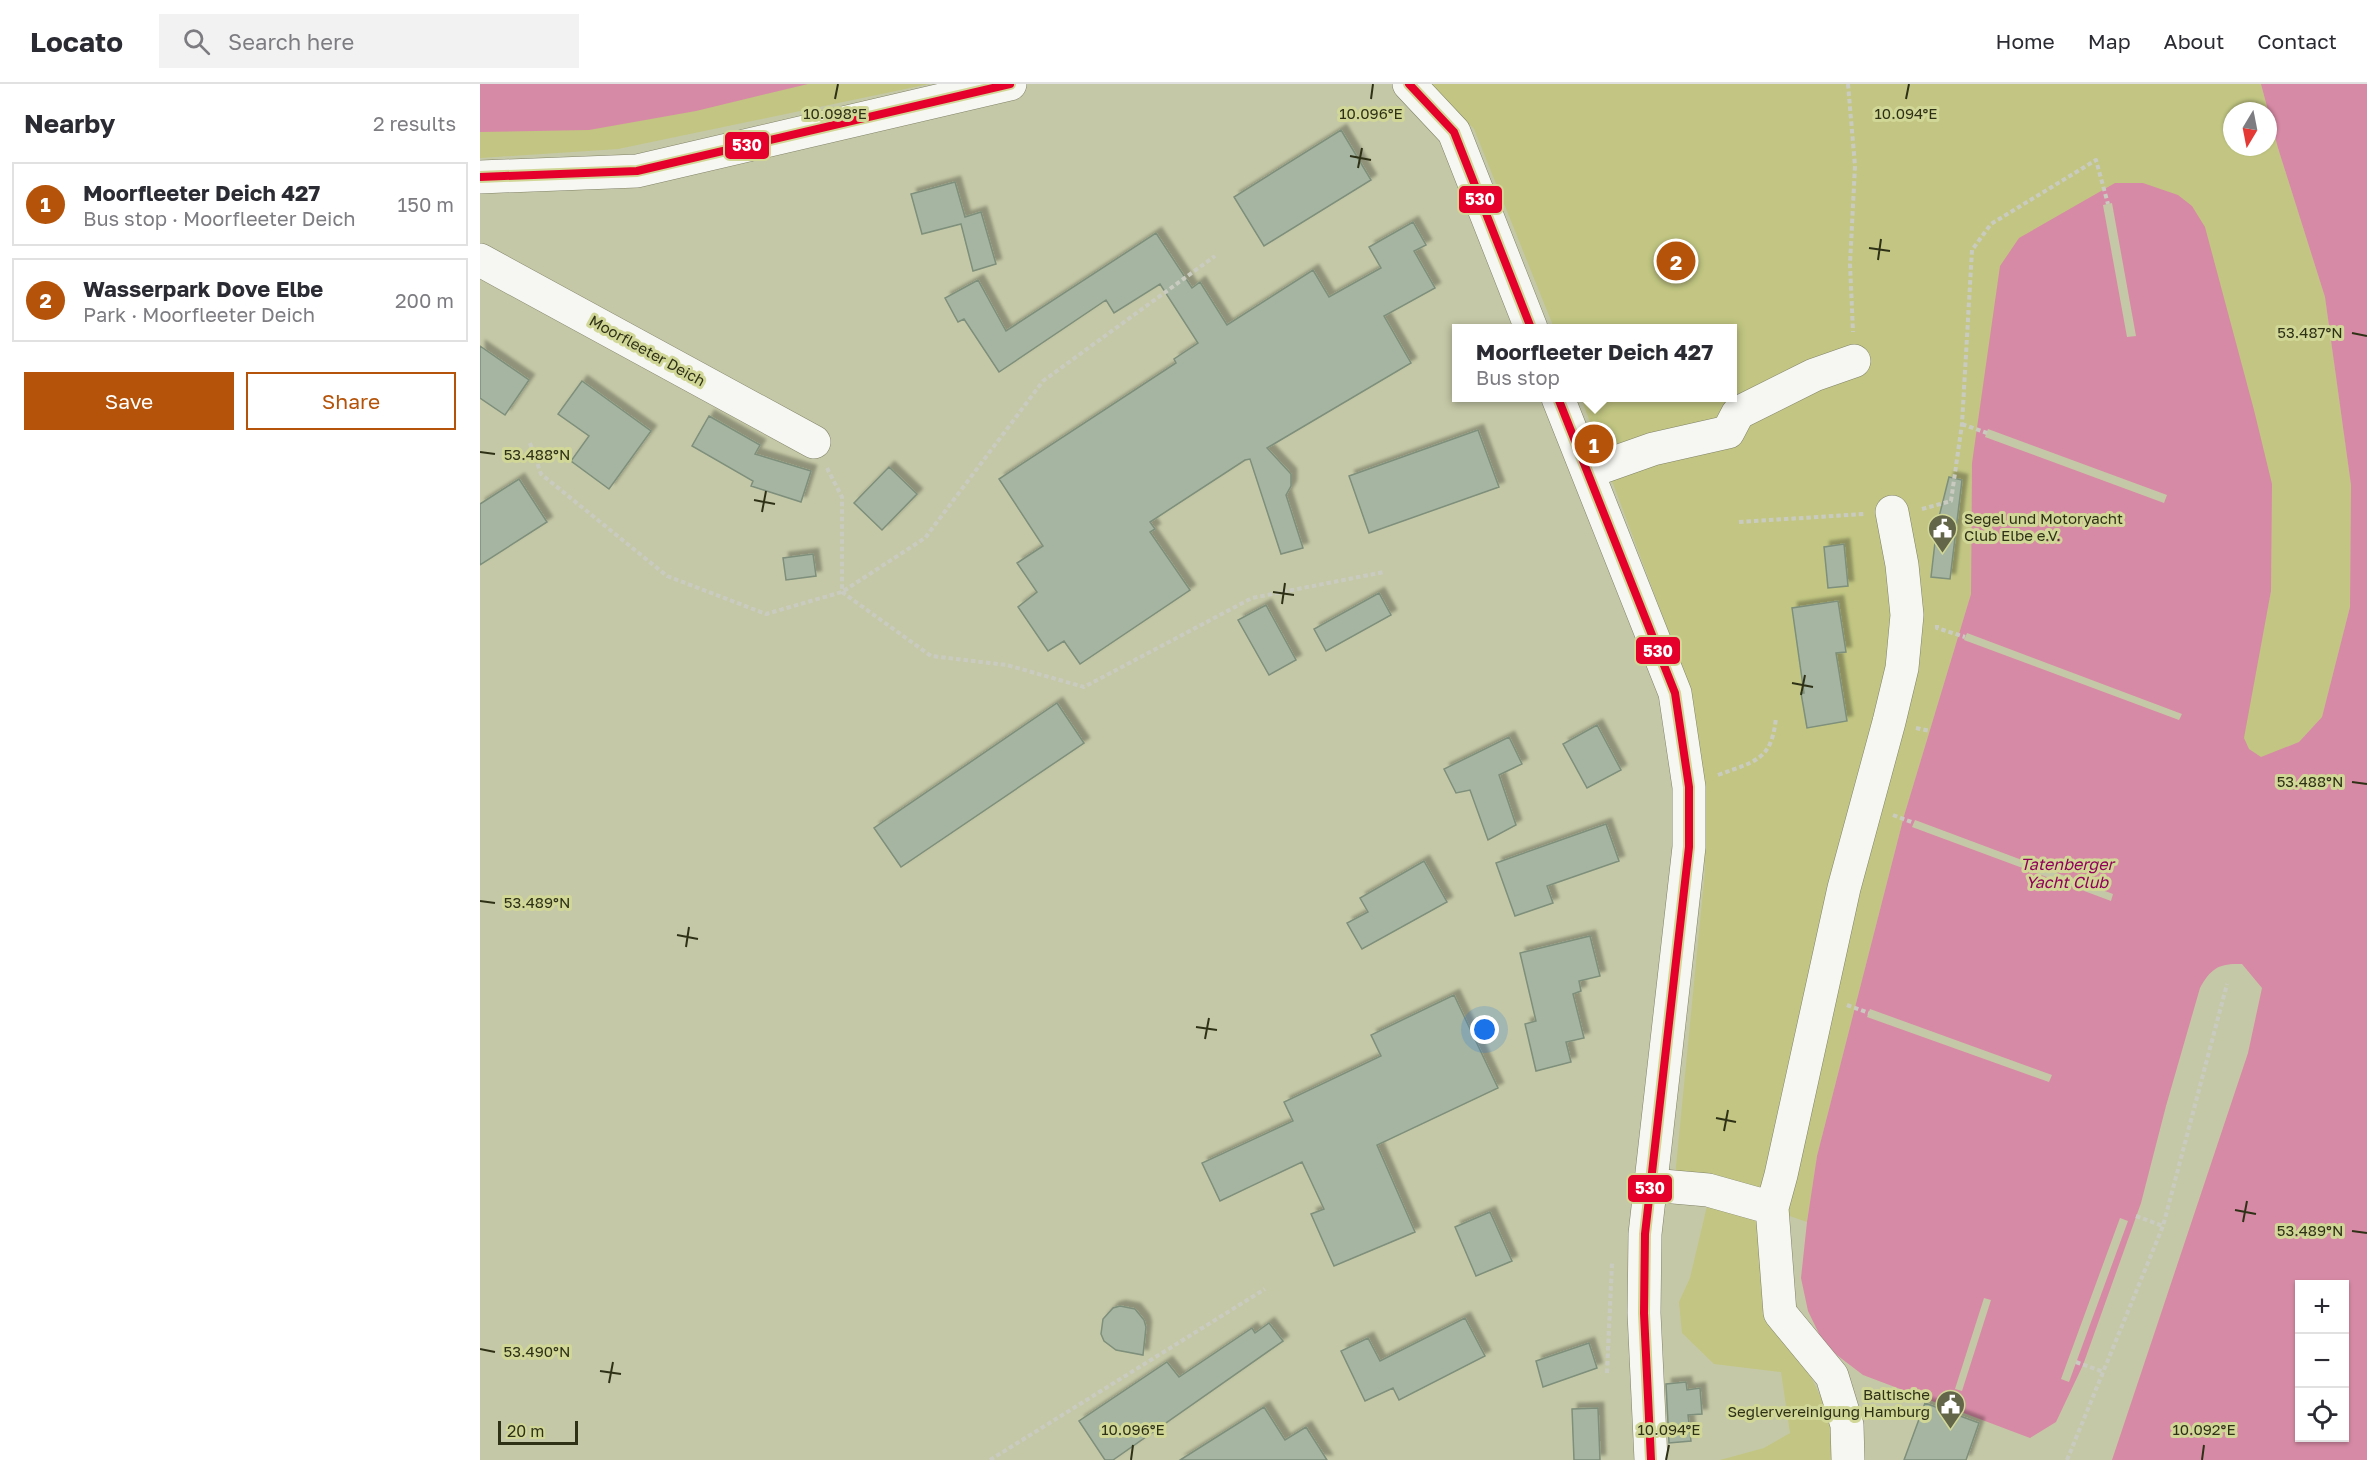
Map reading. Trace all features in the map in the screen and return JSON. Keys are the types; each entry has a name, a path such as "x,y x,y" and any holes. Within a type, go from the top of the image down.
{"street":[{"path":"480,177 637,171 1010,84"},
{"path":"1409,84 1454,132 1529,324"},
{"name":"Moorfleeter Deich","path":"480,260 814,442"},
{"path":"1588,472 1653,449 1728,432 1737,413 1814,375 1854,361"},
{"path":"1560,402 1675,693 1689,787 1689,847 1645,1234 1644,1302 1651,1460"},
{"path":"1848,1460 1847,1425 1832,1376 1780,1313 1772,1208 1844,888 1902,668 1907,615 1902,565 1892,513"},
{"path":"1651,1185 1708,1190 1772,1208"}],"path":[{"path":"1848,84 1855,166 1850,264 1854,361"},
{"path":"1739,522 1907,513 1951,501 1962,424 1972,250 1991,224 2096,160 2108,204"},
{"path":"530,444 541,474 667,576 766,614 842,592 925,538 1043,381 1215,256"},
{"path":"1962,424 1987,433"},
{"path":"814,442 842,497 842,592"},
{"path":"842,592 931,656 1007,665 1084,687 1252,598 1384,572"},
{"path":"1942,629 1965,637"},
{"path":"1689,787 1760,759 1774,738 1776,717"},
{"path":"1893,815 1914,823"},
{"path":"2067,1460 2163,1226 2227,984"},
{"path":"1848,1006 1869,1012"},
{"path":"2136,1216 2163,1226"},
{"path":"1606,1373 1613,1256"},
{"path":"990,1460 1265,1289"},
{"path":"2076,1362 2104,1372"}],"green space":[{"path":"480,84 929,84 618,149 480,158"},
{"path":"1429,84 2261,84 2266,102 2223,102 2223,156 2277,156 2277,144 2325,297 2351,485 2350,607 2322,717 2299,742 2261,758 2249,749 2243,738 2271,591 1972,463 1971,594 1904,816 1817,1156 1807,1222 1784,1214 1673,1197 1705,871 1702,759 1684,673 1582,402 1737,402 1737,324 1552,324 1474,129"},
{"path":"1707,1206 1735,1211 1757,1222 1810,1375 1832,1420 1834,1460 1720,1460 1764,1448 1790,1433 1781,1372 1714,1364 1682,1333 1679,1302 1690,1278"}],"water":[{"path":"480,84 808,84 696,111 589,130 480,132"},
{"name":"Tatenberger Yacht Club","path":"2261,84 2367,84 2367,1460 2112,1460 2248,1053 2262,988 2242,964 2216,968 2200,988 2141,1203 2083,1365 2056,1422 2030,1438 1863,1375 1825,1346 1808,1311 1801,1278 1817,1156 1904,816 1971,594 1972,463 2000,266 2019,238 2115,183 2143,183 2178,195 2192,206 2205,227 2272,484 2271,591 2244,738 2249,749 2261,757 2299,742 2322,717 2350,607 2351,485 2325,297 2277,144 2277,102 2266,102"}],"pier":[{"path":"2112,203 2136,336 2127,337 2103,205"},
{"path":"1988,429 2167,495 2164,503 1985,437"},
{"path":"1967,633 2182,714 2179,720 1964,640"},
{"path":"1915,820 2113,894 2111,901 1912,827"},
{"path":"1870,1009 2052,1075 2049,1082 1867,1017"},
{"path":"2120,1218 2128,1221 2069,1382 2061,1379"},
{"path":"1984,1298 1991,1300 1962,1391 1955,1389"}],"building":[{"path":"1341,130 1371,180 1264,246 1234,197"},
{"path":"955,182 965,217 981,212 996,264 973,271 961,224 922,234 911,194"},
{"path":"1413,222 1426,245 1414,251 1435,288 1384,316 1411,363 1267,448 1291,474 1291,486 1286,495 1303,548 1281,554 1250,459 1245,460 1150,522 1155,529 1150,532 1190,590 1080,664 1064,641 1048,651 1018,607 1037,592 1017,563 1043,546 999,479 1176,363 1174,359 1198,343 1160,284 1114,313 1106,300 999,372 964,319 958,322 945,298 978,280 1006,331 1156,233 1192,288 1200,282 1227,325 1313,270 1329,297 1381,268 1369,247"},
{"path":"480,346 529,380 505,415 480,398"},
{"path":"582,381 651,431 609,489 571,461 589,436 558,414"},
{"path":"709,416 760,445 755,454 811,471 801,502 751,486 753,481 692,446"},
{"path":"1478,430 1499,487 1369,533 1349,476"},
{"path":"889,467 917,494 882,530 854,503"},
{"name":"Segel und Motoryacht Club Elbe e.V.","path":"1949,477 1962,480 1950,579 1931,577 1937,525"},
{"path":"519,479 547,522 480,565 480,504"},
{"path":"1844,544 1848,586 1828,588 1824,547"},
{"path":"813,554 816,576 786,580 783,558"},
{"path":"1379,593 1391,615 1326,651 1314,629"},
{"path":"1838,601 1846,652 1836,653 1847,721 1807,728 1792,608"},
{"path":"1266,605 1296,660 1269,675 1238,620"},
{"path":"1057,703 1084,743 901,867 874,828"},
{"path":"1597,725 1621,770 1587,788 1563,744"},
{"path":"1509,737 1522,764 1499,775 1516,825 1488,840 1470,790 1456,793 1444,769"},
{"path":"1606,824 1619,861 1547,886 1553,903 1515,916 1496,863"},
{"path":"1424,861 1447,902 1362,949 1347,923 1368,912 1360,898"},
{"path":"1590,936 1600,976 1579,981 1581,991 1573,994 1584,1038 1566,1042 1571,1062 1536,1071 1525,1024 1536,1021 1520,953"},
{"path":"1454,995 1498,1088 1377,1145 1415,1232 1334,1266 1311,1214 1324,1209 1302,1162 1220,1201 1202,1163 1293,1121 1284,1102 1381,1056 1371,1035"},
{"path":"1490,1212 1512,1261 1476,1276 1455,1227"},
{"path":"1120,1306 1135,1309 1144,1320 1146,1327 1143,1355 1116,1350 1104,1341 1101,1334 1103,1319 1113,1308"},
{"path":"1465,1318 1485,1356 1399,1400 1393,1388 1365,1401 1341,1351 1368,1338 1380,1361"},
{"path":"1269,1323 1283,1341 1113,1460 1105,1460 1079,1421 1167,1362 1179,1377 1252,1328 1255,1333"},
{"path":"1589,1343 1597,1368 1543,1387 1536,1361"},
{"path":"1686,1382 1687,1390 1700,1388 1702,1414 1688,1415 1691,1441 1669,1443 1666,1384"},
{"path":"1925,1403 1979,1423 1966,1460 1904,1460"},
{"path":"1264,1407 1285,1440 1306,1427 1327,1460 1180,1460"},
{"path":"1598,1408 1600,1460 1574,1460 1572,1409"}],"transit line":[{"name":"530","path":"480,177 637,171 1010,84"},
{"name":"530","path":"1409,84 1454,132 1529,324"},
{"name":"530","path":"1560,402 1675,693 1689,787 1689,847 1645,1234 1644,1313 1651,1460"}],"place":[{"name":"Wasserpark Dove Elbe","path":"1676,261"},
{"name":"Moorfleeter Deich 427","path":"1594,444"},
{"name":"Segel und Motoryacht Club Elbe e.V.","path":"1943,554"},
{"name":"Baltische Seglervereinigung Hamburg","path":"1951,1430"}]}
